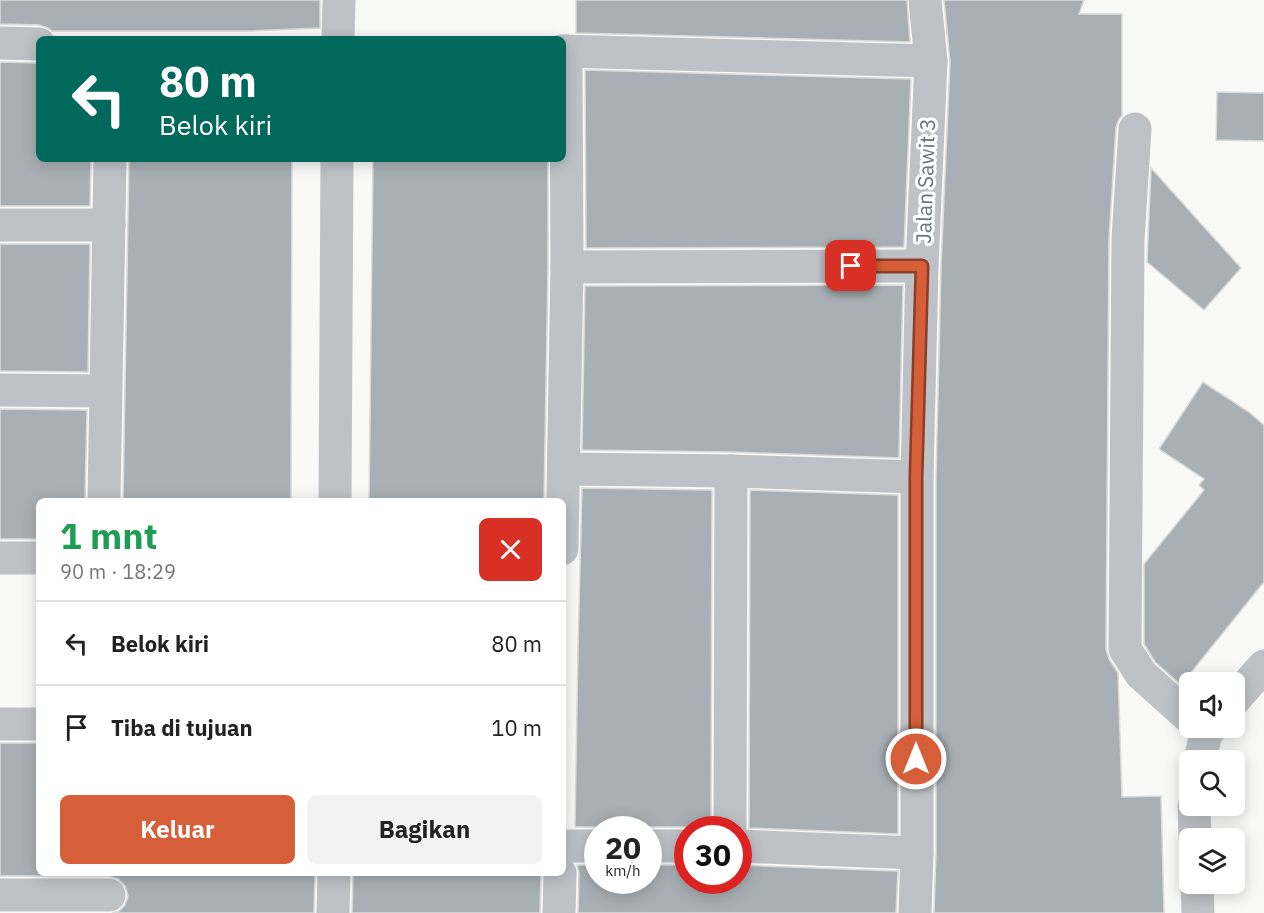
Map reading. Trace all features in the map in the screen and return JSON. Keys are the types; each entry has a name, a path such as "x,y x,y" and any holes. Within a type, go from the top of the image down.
{"street":[{"path":"338,36 339,0"},
{"name":"Jalan Sawit 3","path":"915,913 916,477 931,61 925,0"},
{"path":"0,43 36,44"},
{"path":"566,51 931,61"},
{"path":"1135,129 1128,239 1125,648 1141,674 1179,711"},
{"path":"104,498 110,162"},
{"path":"335,498 337,162"},
{"path":"564,498 567,267 566,162"},
{"path":"0,225 109,225"},
{"path":"567,267 922,266"},
{"path":"0,390 105,391"},
{"path":"565,468 916,477"},
{"path":"730,816 731,471"},
{"path":"0,558 36,558"},
{"path":"1245,688 1264,666"},
{"path":"0,723 36,724"},
{"path":"566,846 584,846"},
{"path":"752,847 916,853"},
{"path":"333,913 334,876"},
{"path":"559,913 560,876"},
{"path":"0,895 109,894"},
{"path":"1197,894 1198,913"}],"building":[{"path":"0,0 320,0 320,28 249,31 52,31 39,25 0,24"},
{"path":"576,0 907,0 910,42 576,33"},
{"path":"944,0 1084,0 1079,14 1122,14 1122,116 1116,128 1109,239 1106,649 1118,673 1122,797 1161,796 1164,913 934,913 936,477 941,267 950,62"},
{"path":"0,62 36,63 36,162 91,162 90,206 0,206"},
{"path":"585,70 911,79 904,247 586,248"},
{"path":"1217,92 1264,93 1264,141 1216,140"},
{"path":"129,162 292,162 291,498 123,498"},
{"path":"373,162 548,162 544,498 369,498"},
{"path":"1151,168 1241,268 1204,310 1147,262"},
{"path":"0,244 90,244 88,372 0,371"},
{"path":"903,285 899,458 582,450 585,286"},
{"path":"1203,382 1249,412 1264,425 1264,582 1191,672 1179,672 1179,683 1155,662 1144,644 1144,564 1204,490 1199,485 1204,479 1159,449"},
{"path":"0,409 87,410 85,498 36,498 36,539 0,539"},
{"path":"582,488 712,490 711,816 674,816 674,827 662,827 662,816 584,816 584,827 575,827"},
{"path":"750,490 898,495 898,834 752,828 752,816 749,816"},
{"path":"0,743 36,743 36,876 0,876"},
{"path":"577,865 584,865 584,894 662,894 662,865 674,865 674,894 752,894 752,866 898,871 896,913 578,913 579,873"},
{"path":"109,876 315,876 314,913 112,913 119,911 125,905 128,896 125,886 118,879"},
{"path":"353,876 541,876 540,913 352,913"}],"route":[{"path":"851,266 922,266 916,477 916,759"}]}
